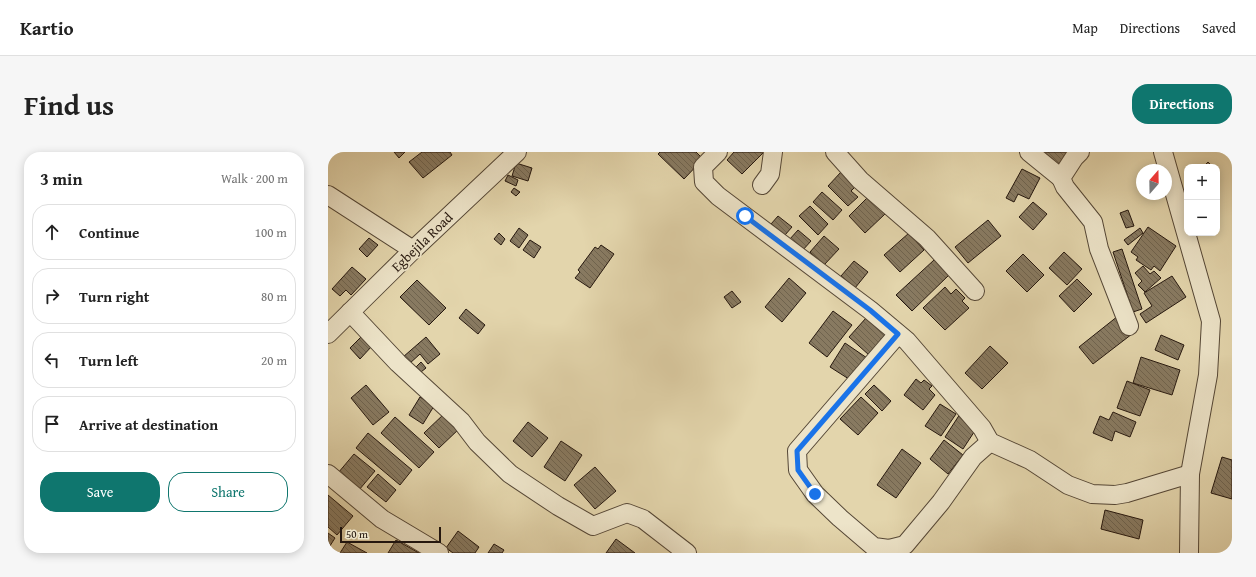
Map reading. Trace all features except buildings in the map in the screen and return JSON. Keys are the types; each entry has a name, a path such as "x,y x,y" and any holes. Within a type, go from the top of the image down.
{"street":[{"name":"Egbejila Road","path":"328,334 413,250 517,152"},
{"path":"718,152 703,167 704,182 718,196 870,310 915,348 967,409 982,428 990,442 1030,460 1068,485 1092,494 1115,495 1127,493 1190,474"},
{"path":"762,185 770,174 773,152"},
{"path":"835,152 860,180 927,238 975,291"},
{"path":"1029,152 1061,178 1065,187 1093,222 1100,249 1129,326"},
{"path":"1061,178 1074,158 1080,152"},
{"path":"1162,152 1211,321 1208,375 1190,474 1189,553"},
{"path":"328,195 413,250"},
{"path":"350,312 398,363 461,421 477,442 510,474 558,506 593,526 627,513 643,519 687,553"},
{"path":"898,334 797,451 798,470 815,494 874,547 898,550 941,502 973,457 990,442"},
{"path":"328,474 382,519 439,553"}],"route":[{"path":"745,216 870,310 898,334 868,371 797,451 798,470 815,494"}]}
